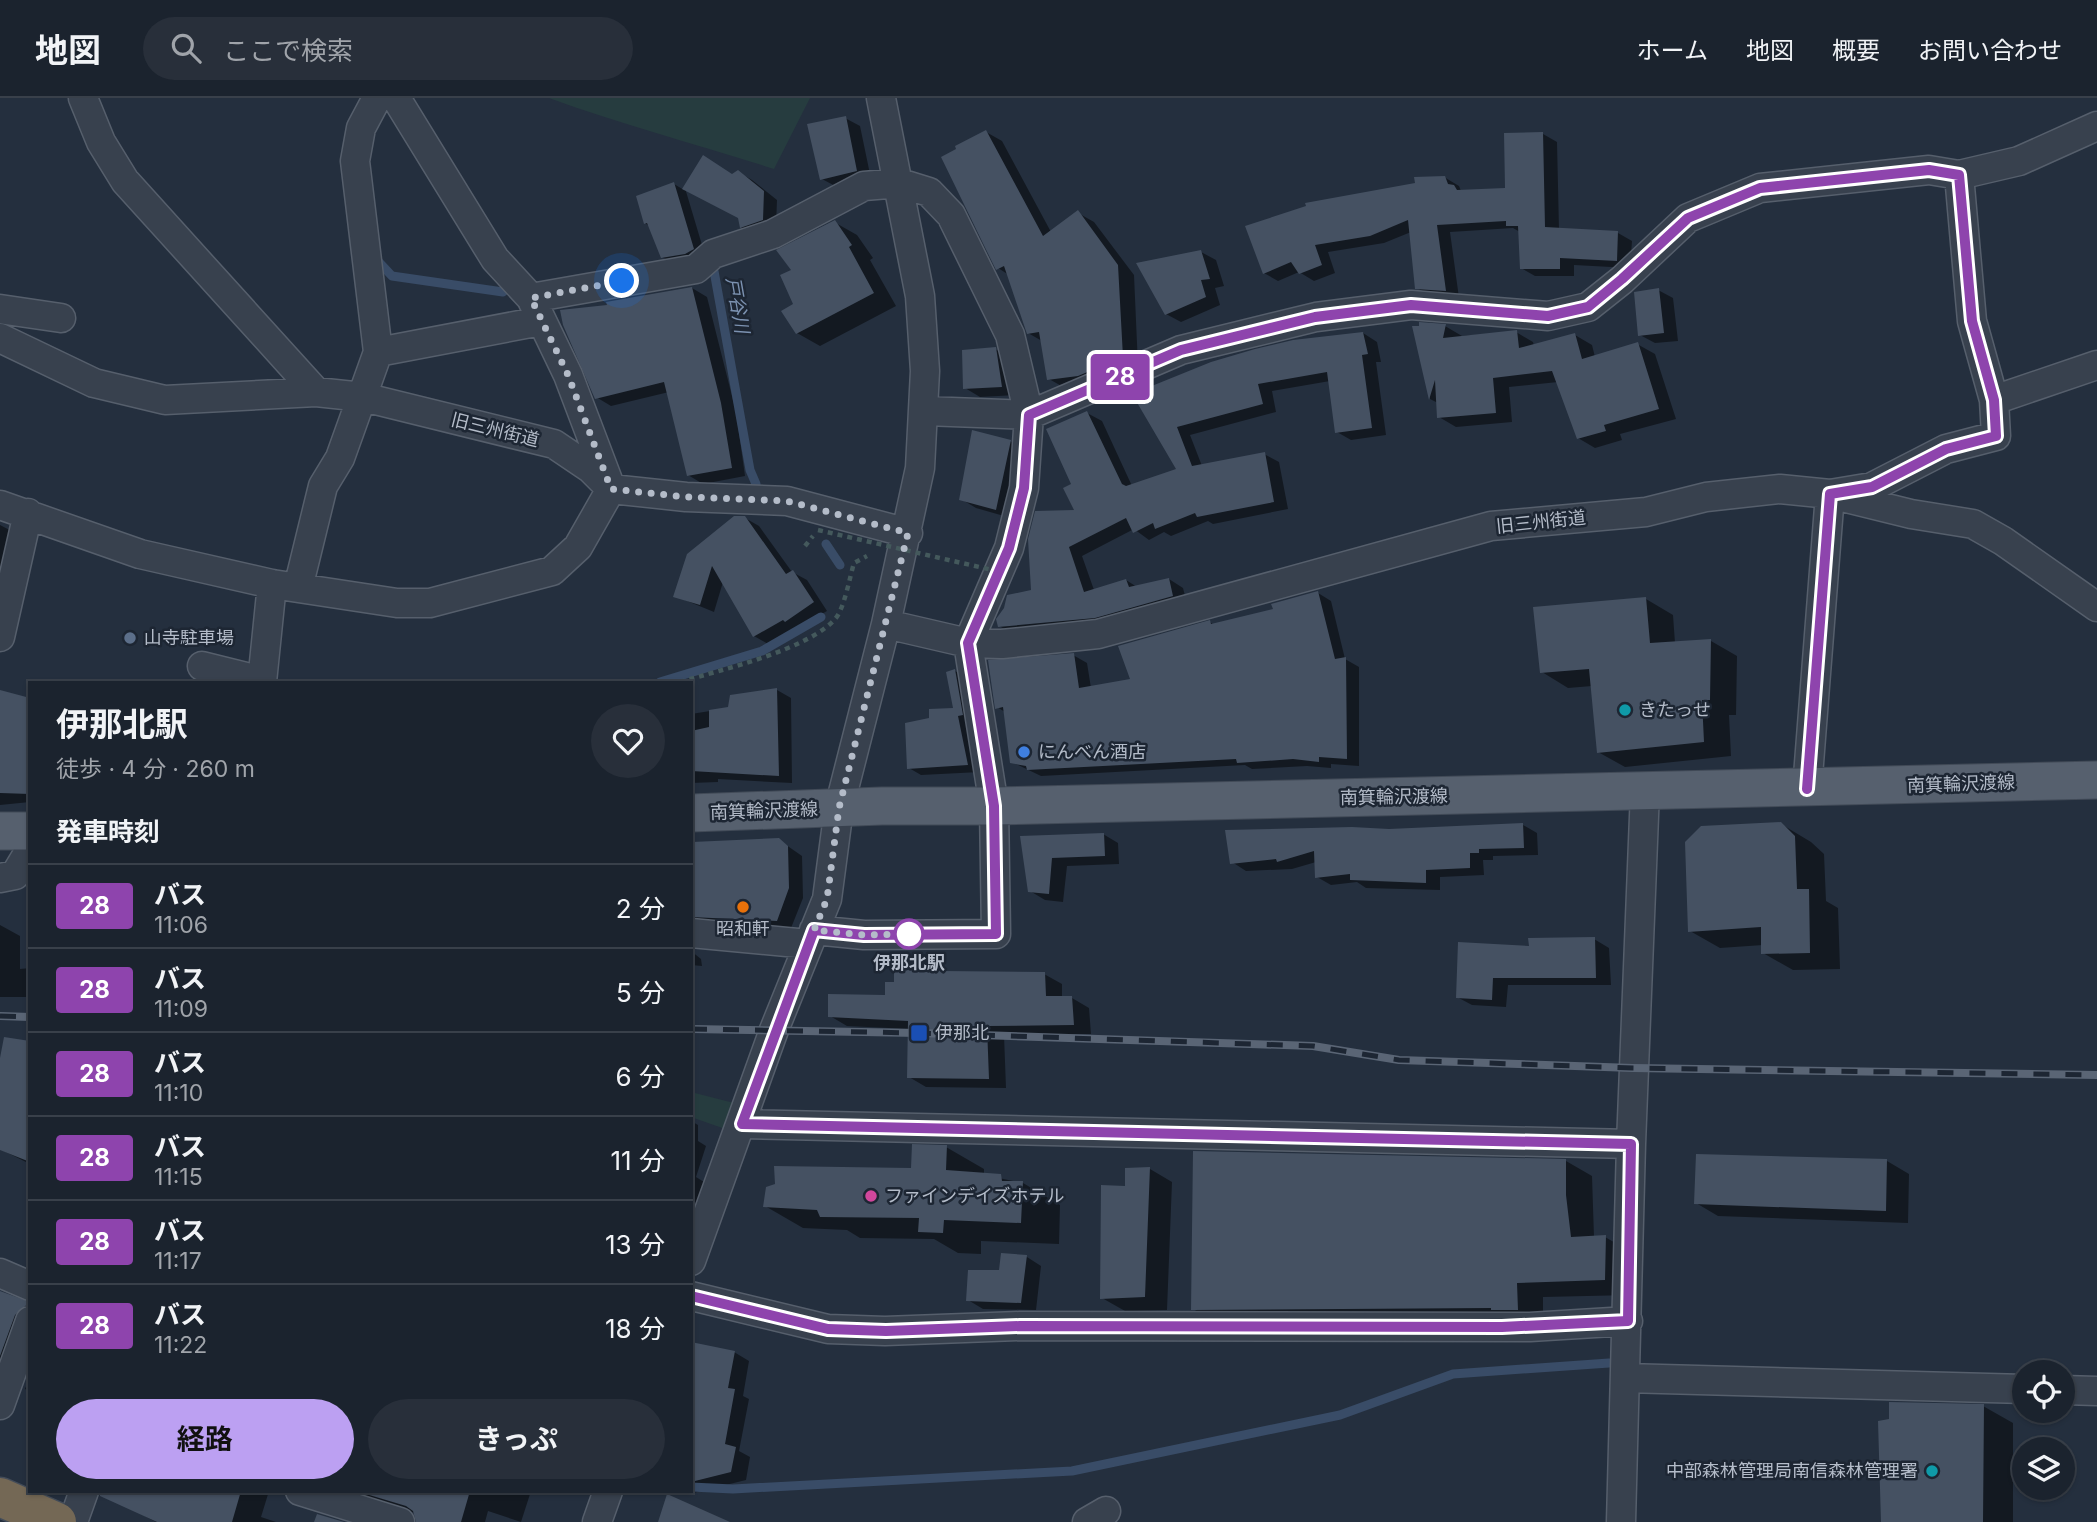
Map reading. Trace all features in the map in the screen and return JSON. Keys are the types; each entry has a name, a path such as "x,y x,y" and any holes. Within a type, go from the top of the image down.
{"highway":[{"path":"0,1497 57,1522"}],"main road":[{"name":"南箕輪沢渡線","path":"693,813 1807,789 2097,780"},
{"path":"0,831 28,831"}],"street":[{"path":"83,98 101,142 125,181 316,392"},
{"path":"396,98 495,258 536,310 568,375 611,489"},
{"path":"693,1252 827,899 839,808 908,533 920,468 925,411 920,296 900,183 881,98"},
{"path":"262,681 285,586 323,486 340,458 378,352 355,161 362,128 373,106"},
{"path":"925,411 1029,415 1181,350 1315,317 1411,305 1548,316 1588,307 1688,218 1760,188 1929,170 1959,175 2019,161 2097,126"},
{"path":"1807,789 1830,494 1872,487 1946,449 1996,436 1994,400 1972,321 1959,175"},
{"path":"378,352 704,262 773,234 864,186 900,183 929,192 951,215 1010,335 1029,415 1024,488 1001,572 968,643 994,806 996,934 811,937 693,933"},
{"path":"0,309 61,318"},
{"name":"旧三州街道","path":"0,338 94,383 165,400 316,392 363,397 554,444 591,469 611,489"},
{"path":"1994,400 2097,365"},
{"path":"611,489 686,497 787,501 908,533"},
{"path":"0,505 140,554 285,586 397,603 429,603 552,570 578,547 611,489"},
{"name":"旧三州街道","path":"886,624 968,643 1002,644 1098,634 1491,526 1646,512 1706,497 1780,489 1830,494 1911,514 1973,524 2003,541 2097,607"},
{"path":"0,637 28,513"},
{"path":"202,666 258,681"},
{"path":"1621,1522 1631,1144 1645,791"},
{"path":"0,878 15,875 28,853"},
{"path":"742,1124 1631,1144"},
{"path":"0,1273 28,1285"},
{"path":"693,1296 828,1329 851,1330 1020,1326 1502,1327 1628,1321"},
{"path":"0,1405 28,1327"},
{"path":"1625,1378 2012,1389"},
{"path":"2075,1390 2097,1391"},
{"path":"73,1522 83,1493"},
{"path":"306,1493 400,1522"},
{"path":"597,1522 607,1493"}],"path":[{"path":"818,530 1001,572"},
{"path":"683,681 769,655 819,632 837,618 854,563 867,556"}],"green space":[{"path":"549,98 810,98 774,169"},
{"path":"693,1093 734,1103 728,1130 693,1118"}],"building":[{"path":"846,116 857,171 820,180 807,124"},
{"path":"986,130 1043,236 1078,210 1118,265 1123,357 1078,376 1047,380 1039,332 1027,334 1004,266 996,270 941,157 956,149 955,146"},
{"path":"1543,132 1545,227 1618,231 1617,261 1560,258 1560,269 1520,269 1518,226 1506,226 1506,221 1437,225 1446,291 1415,289 1408,220 1370,236 1315,245 1322,265 1299,274 1291,262 1263,274 1245,226 1306,206 1305,203 1415,183 1414,177 1445,176 1448,184 1454,185 1457,190 1505,188 1504,133"},
{"path":"703,155 732,174 738,170 764,191 763,220 740,228 738,218 682,189"},
{"path":"674,182 694,249 685,254 661,258 647,223 644,224 636,196"},
{"path":"835,220 852,245 849,247 874,293 796,334 781,311 793,304 780,275 791,270 776,250"},
{"path":"1201,250 1210,279 1201,280 1206,297 1165,315 1136,263"},
{"path":"692,287 721,403 732,468 687,476 664,382 595,399 563,325 560,310 607,305 606,302"},
{"path":"1659,288 1664,333 1638,336 1634,292"},
{"path":"1419,322 1446,324 1443,338 1517,330 1519,348 1575,333 1582,359 1638,342 1659,409 1604,425 1606,431 1577,439 1552,371 1493,378 1496,413 1437,418 1435,380 1429,400 1412,326 1419,326"},
{"path":"1363,332 1368,354 1362,355 1372,428 1335,433 1327,372 1258,384 1263,404 1177,427 1192,466 1265,452 1274,502 1197,517 1195,513 1155,529 1153,523 1133,533 1126,518 1069,547 1084,592 1126,579 1129,587 1169,578 1173,596 1095,618 998,627 996,619 1004,608 1007,595 1031,590 1028,539 1035,511 1074,510 1063,488 1071,484 1046,429 1087,411 1122,484 1126,486 1176,469 1132,394 1211,362 1255,349 1293,340"},
{"path":"996,347 1002,387 963,389 962,350"},
{"path":"972,430 1011,440 996,510 959,500"},
{"path":"734,516 745,516 786,574 793,570 814,602 785,622 783,620 753,637 712,566 700,605 673,597 687,554"},
{"path":"1318,591 1335,659 1346,657 1347,759 1319,757 1319,762 1293,759 1237,763 1236,759 1027,770 1026,766 1010,763 1003,707 995,709 988,660 1074,653 1079,688 1130,679 1118,646 1210,620 1211,624 1273,609 1271,604"},
{"name":"きたっせ","path":"1646,597 1650,643 1711,639 1710,700 1702,700 1704,742 1597,753 1589,669 1540,673 1533,607"},
{"path":"955,669 963,715 958,716 968,765 907,769 905,723 929,718 929,709 953,708 946,672"},
{"path":"777,688 779,776 693,771 693,731 709,727 709,710 728,707 730,695"},
{"path":"0,690 28,697 28,794 0,793"},
{"path":"1781,822 1795,836 1797,889 1809,889 1810,953 1761,954 1761,927 1688,932 1685,842 1701,826"},
{"path":"1523,823 1524,848 1479,849 1479,853 1470,853 1470,868 1426,870 1426,883 1350,880 1350,874 1315,878 1314,851 1277,862 1276,859 1230,864 1225,830 1352,827 1389,829"},
{"path":"1104,833 1105,856 1052,858 1049,894 1028,892 1020,836"},
{"path":"779,838 788,846 789,888 777,921 693,917 693,842"},
{"path":"1595,937 1596,978 1493,978 1492,1000 1456,998 1458,942 1529,946 1528,938"},
{"path":"894,964 938,964 940,971 1045,972 1046,996 1072,996 1074,1025 987,1026 989,1079 907,1078 908,1021 828,1017 828,994 885,995 885,982 894,982"},
{"path":"4,1037 28,1041 28,1161 0,1150 0,1058"},
{"path":"912,1144 947,1145 946,1170 1001,1174 1002,1181 1023,1181 1021,1223 944,1220 943,1233 918,1232 919,1218 820,1217 817,1210 763,1207 766,1187 775,1184 774,1166 911,1168"},
{"path":"1193,1151 1566,1159 1566,1195 1571,1237 1606,1235 1605,1280 1517,1283 1518,1310 1191,1310"},
{"path":"1696,1154 1887,1159 1886,1211 1694,1204"},
{"path":"1150,1167 1145,1297 1100,1299 1101,1185 1125,1186 1125,1168"},
{"path":"1001,1253 1027,1255 1021,1303 966,1301 968,1270 999,1270"},
{"path":"0,1291 28,1301 28,1304 15,1315 0,1356"},
{"path":"693,1342 735,1351 728,1388 735,1389 725,1444 736,1447 731,1472 693,1482"},
{"name":"中部森林管理局南信森林管理署","path":"1889,1402 1984,1404 1983,1522 1881,1522 1878,1421 1889,1419"},
{"path":"100,1493 240,1493 232,1522 157,1522 100,1496"},
{"path":"363,1493 469,1493 461,1522 416,1522 413,1511 406,1506"},
{"path":"667,1494 730,1522 658,1522"},
{"path":"317,1514 344,1522 314,1522"}],"waterway":[{"name":"戸谷川","path":"377,260 392,276 503,292"},
{"name":"戸谷川","path":"705,265 714,271 750,470 756,484"},
{"name":"戸谷川","path":"826,544 840,565"},
{"name":"戸谷川","path":"663,681 762,651 821,617"},
{"path":"693,1487 733,1489 1072,1471 1340,1415 1453,1374 1609,1363"}],"railway":[{"path":"0,1016 28,1017"},
{"path":"693,1029 919,1033 1313,1046 1399,1060 1633,1068 2097,1075"}],"bus line":[{"name":"28","path":"693,1296 828,1329 886,1331 1020,1326 1530,1327 1628,1321 1631,1144 742,1124 774,1030 814,930 864,935 996,934 994,806 979,697 968,643 1001,572 1009,548 1024,488 1029,415 1181,350 1315,317 1411,305 1548,316 1588,307 1688,218 1760,188 1929,170 1959,175 1972,321 1994,400 1996,436 1946,449 1872,487 1830,494 1807,789"}],"place":[{"name":"山寺駐車場","path":"130,638"},
{"name":"きたっせ","path":"1625,710"},
{"name":"にんべん酒店","path":"1024,752"},
{"name":"昭和軒","path":"743,907"},
{"name":"伊那北駅","path":"909,934"},
{"name":"伊那北","path":"919,1033"},
{"name":"ファインデイズホテル","path":"871,1196"},
{"name":"中部森林管理局南信森林管理署","path":"1932,1471"}],"route":[{"path":"622,281 531,298 568,375 611,489 686,497 787,501 908,533 839,808 827,899 814,930 864,935 917,934 909,934"}]}
